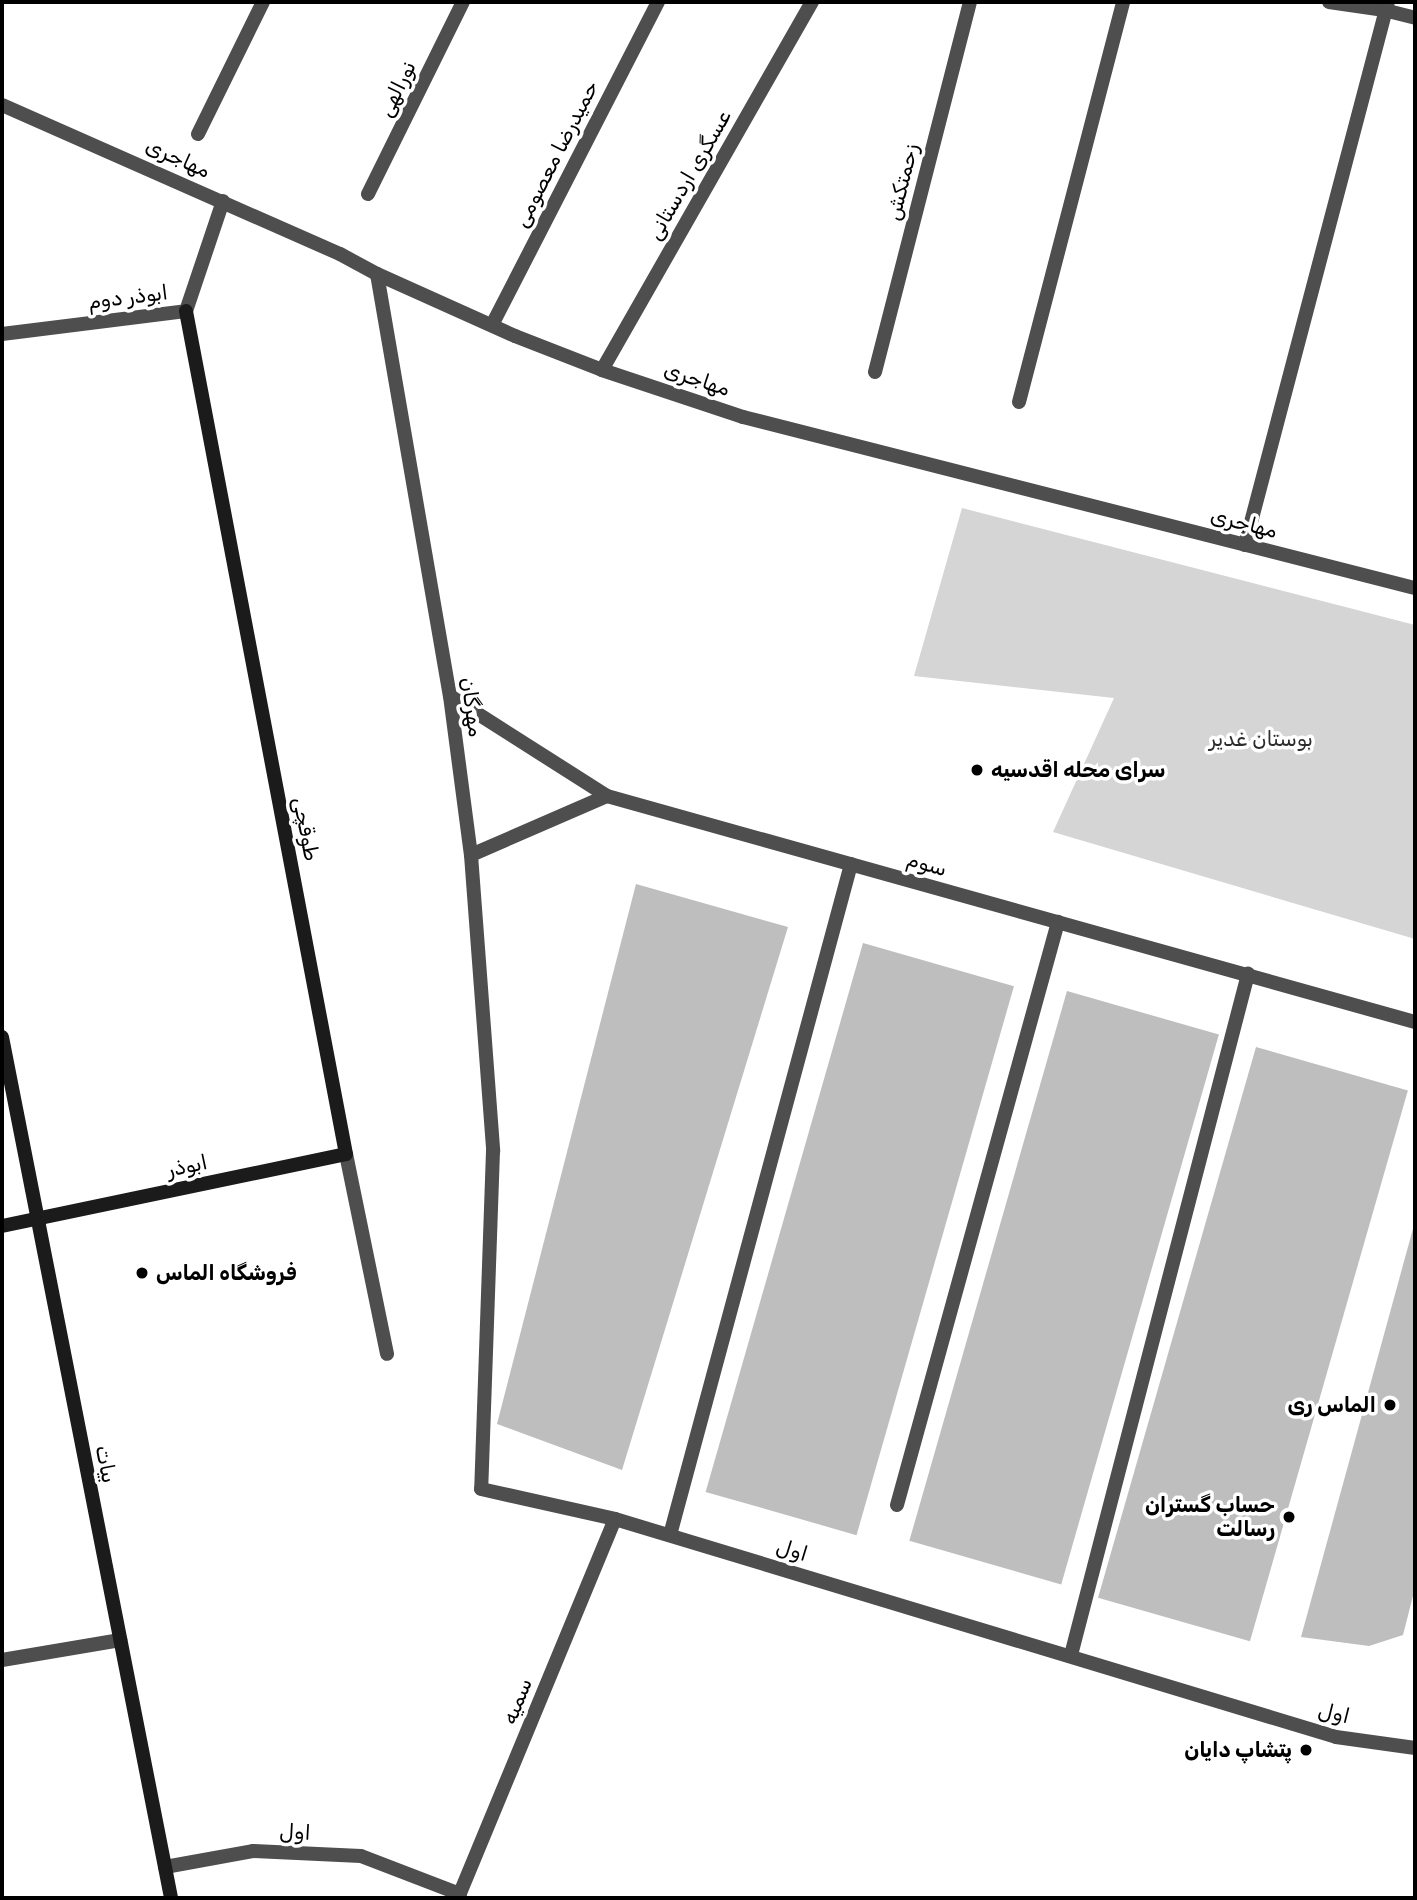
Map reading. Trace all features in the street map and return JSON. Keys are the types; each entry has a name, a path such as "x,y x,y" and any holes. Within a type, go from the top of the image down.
{"street":[{"path":"198,134 262,2"},
{"name":"نورالهی","path":"368,194 463,2"},
{"name":"حمیدرضا معصومی","path":"492,325 658,2"},
{"name":"عسگری اردستانی","path":"602,370 813,2"},
{"name":"زحمتکش","path":"875,372 970,2"},
{"path":"1019,402 1123,2"},
{"path":"1329,2 1386,6 1415,18"},
{"path":"1245,545 1386,6"},
{"name":"مهاجری","path":"2,105 223,201 492,325 602,370 743,416 1415,588"},
{"name":"ابوذر دوم","path":"2,334 186,311 223,201"},
{"name":"مهرگان","path":"377,274 450,696 471,855 493,1151"},
{"name":"طوقچی","path":"186,311 346,1154 387,1354"},
{"name":"سوم","path":"450,696 607,796 1415,1022"},
{"path":"471,855 607,796"},
{"path":"670,1535 851,864"},
{"path":"897,1505 1058,922"},
{"path":"1071,1655 1248,974"},
{"name":"بیات","path":"2,1037 171,1898"},
{"name":"اول","path":"493,1151 481,1489 615,1519 1336,1737 1415,1748"},
{"name":"ابوذر","path":"2,1226 346,1154"},
{"name":"سمیه","path":"459,1896 615,1519"},
{"path":"2,1660 120,1640"},
{"name":"اول","path":"165,1867 253,1851 361,1856 459,1896"}],"green space":[{"name":"بوستان غدیر","path":"962,508 1415,625 1415,939 1053,832 1114,698 914,676"}],"building":[{"path":"636,884 788,927 622,1470 497,1424"},
{"path":"863,943 1014,986 857,1535 706,1492"},
{"path":"1067,991 1219,1035 1061,1584 909,1541"},
{"path":"1256,1047 1408,1091 1250,1641 1098,1598"},
{"name":"الماس ری","path":"1414,1225 1415,1588 1403,1635 1369,1646 1301,1637"}],"place":[{"name":"سرای محله اقدسیه","path":"977,770"},
{"name":"فروشگاه الماس","path":"142,1273"},
{"name":"الماس ری","path":"1390,1405"},
{"name":"حساب گستران رسالت","path":"1289,1517"},
{"name":"پتشاپ دایان","path":"1306,1750"}]}
